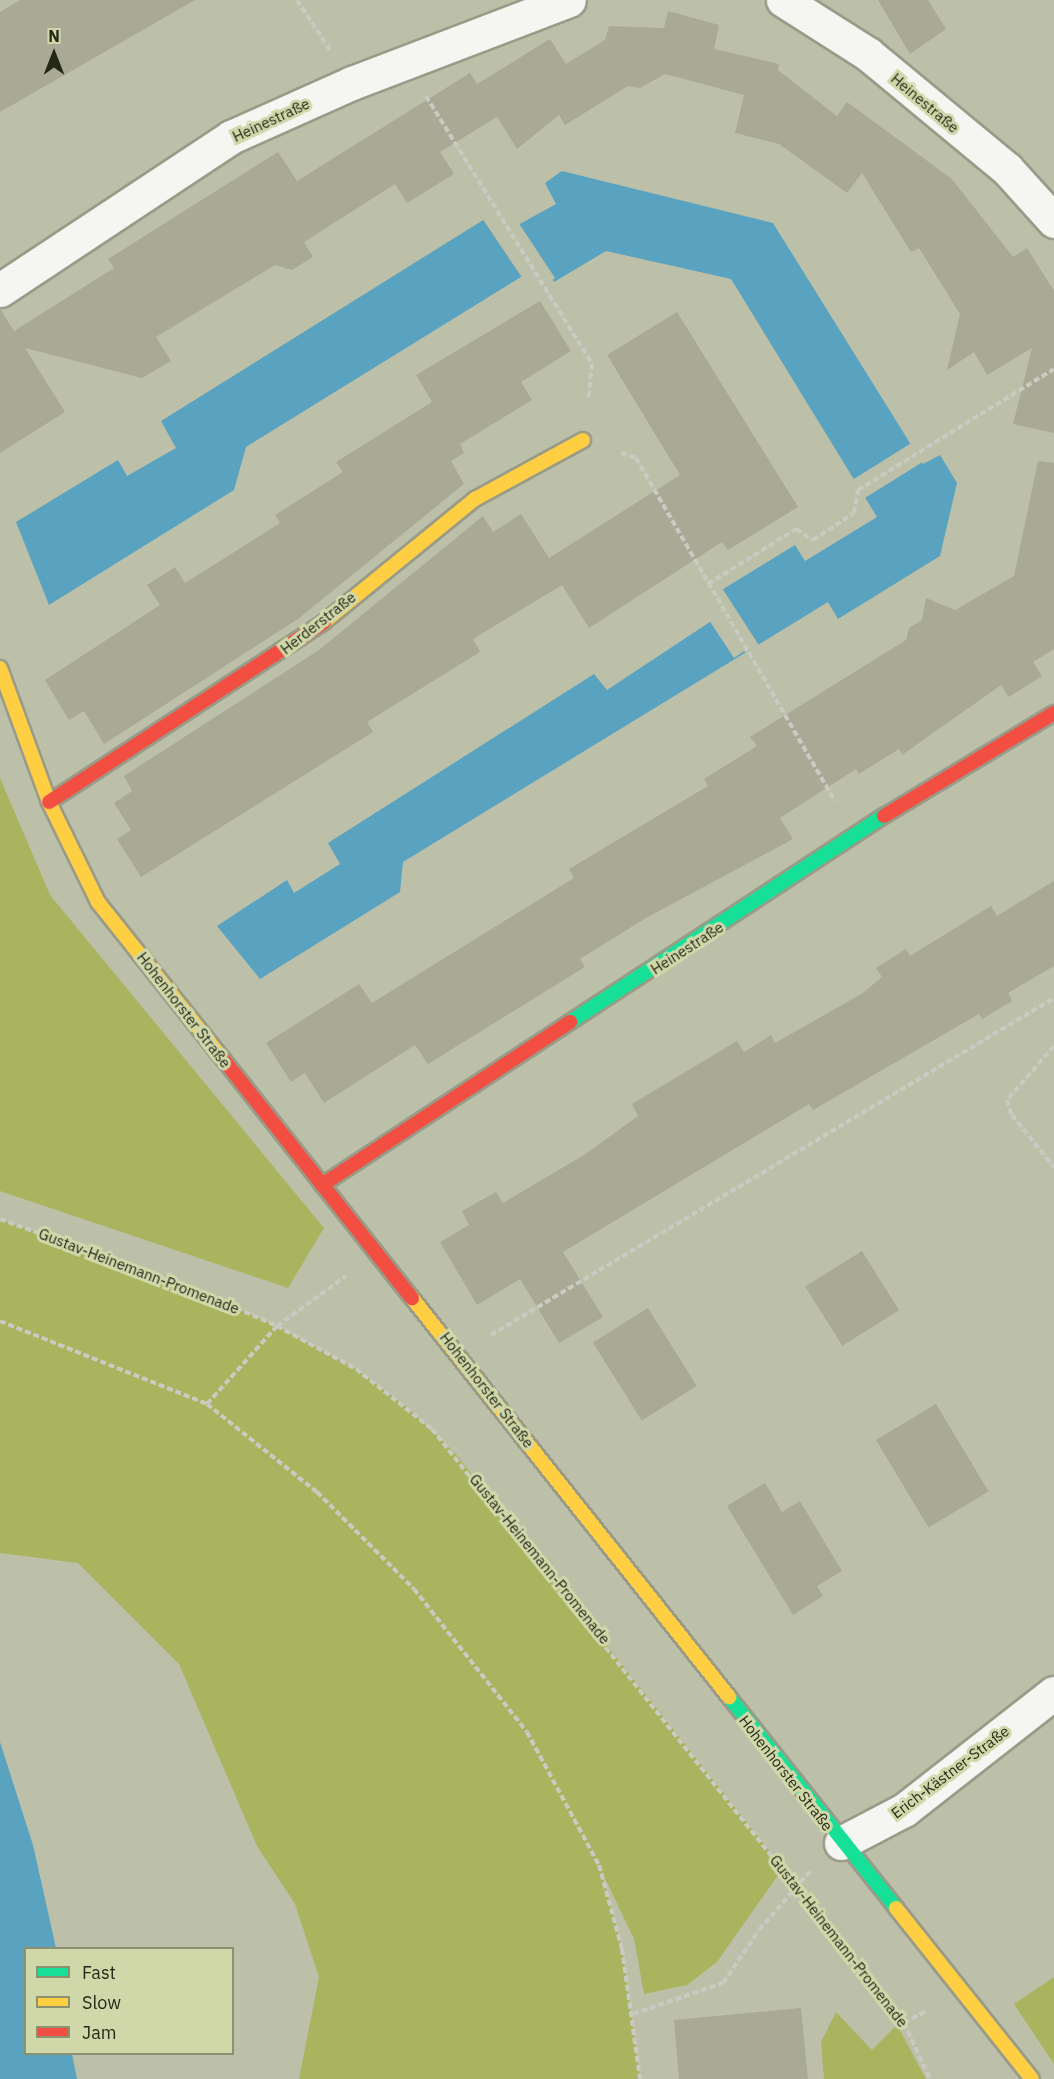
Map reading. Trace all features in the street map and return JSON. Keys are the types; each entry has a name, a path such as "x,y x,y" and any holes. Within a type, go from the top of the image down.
{"street":[{"name":"Heinestraße","path":"0,290 231,137 352,83 569,0"},
{"name":"Heinestraße","path":"783,0 868,54 1007,169 1054,221"},
{"name":"Herderstraße","path":"49,802 309,634 475,499 584,440"},
{"name":"Hohenhorster Straße","path":"0,668 49,802 98,902 376,1254 460,1354 841,1843 1032,2079"},
{"name":"Heinestraße","path":"322,1185 856,838 943,777 1054,713"},
{"name":"Erich-Kästner-Straße","path":"841,1843 904,1810 1054,1693"}],"path":[{"path":"297,0 352,83"},
{"path":"406,64 539,278"},
{"path":"856,838 751,654 708,584 796,529 813,540 854,513 858,490 1054,369"},
{"path":"460,1354 1054,998"},
{"path":"1054,1046 1007,1100 1012,1115 1054,1167"},
{"name":"Gustav-Heinemann-Promenade","path":"0,1219 152,1273 276,1326 365,1375 455,1453 904,2023 931,2079"},
{"path":"207,1404 276,1326 376,1254"},
{"path":"0,1321 207,1404 317,1492 414,1589 527,1732 599,1865 633,2014 640,2079"},
{"path":"633,2014 723,1983 795,1884"}],"green space":[{"path":"0,778 50,895 324,1228 288,1288 0,1191"},
{"path":"0,1219 195,1290 277,1326 356,1369 408,1408 455,1453 783,1868 717,1962 687,1985 644,1994 634,1939 601,1870 622,1949 640,2079 299,2079 319,1977 295,1904 257,1846 179,1664 78,1563 0,1553"},
{"path":"1054,1977 1054,2064 1014,2004"},
{"path":"836,2012 872,2050 897,2025 926,2079 824,2079 821,2042"}],"water":[{"path":"562,171 773,223 923,464 940,455 957,483 940,556 838,619 828,602 403,862 400,892 260,979 217,926 287,880 294,893 340,864 328,843 594,674 607,690 731,608 720,591 795,545 805,561 877,517 731,279 606,251 554,282 542,264 246,447 234,490 49,605 16,522 118,460 127,476 176,448 161,421 488,217 500,235 556,204 545,183"},
{"path":"0,1742 33,1845 56,1947 24,1947 24,2055 72,2055 77,2079 0,2079"}],"pier":[{"path":"488,214 501,231 518,222 555,278 551,281 541,268 523,279 482,218"},
{"path":"913,442 925,461 864,499 852,480"},
{"path":"722,588 760,647 747,655 744,651 734,658 709,620 727,607 717,592"}],"building":[{"path":"20,0 195,0 0,112 0,12"},
{"path":"878,0 928,0 946,29 910,54"},
{"path":"668,11 719,25 714,49 779,64 778,70 837,116 847,102 952,179 1013,257 1027,248 1054,291 1054,433 1013,424 1032,348 987,375 974,352 947,370 960,314 919,248 911,252 862,173 847,193 779,144 735,133 744,95 665,74 640,88 628,86 565,125 559,115 517,149 497,117 440,152 454,174 407,203 395,184 304,242 313,257 292,270 275,265 156,337 171,361 142,378 25,348 65,412 0,453 0,309 14,331 114,268 108,259 278,152 297,181 470,73 477,84 550,39 566,64 605,40 609,26 664,28"},
{"path":"540,301 571,351 521,382 532,400 460,444 464,453 451,461 464,484 298,619 104,744 84,711 69,720 45,680 160,605 147,585 175,567 185,583 280,523 275,515 343,472 336,462 432,402 416,375"},
{"path":"677,312 798,507 728,550 722,542 589,628 562,585 473,639 480,652 367,722 373,732 141,877 117,839 131,830 114,803 132,791 124,776 319,650 483,516 493,532 521,514 549,558 680,475 607,355"},
{"path":"1038,461 1054,463 1054,649 1033,662 1042,676 1009,697 1001,685 902,755 899,749 859,774 856,769 780,818 793,839 646,918 580,959 585,967 428,1064 415,1045 324,1103 305,1073 291,1082 266,1043 359,984 372,1003 574,878 569,869 708,786 704,779 757,746 750,737 906,640 909,628 922,620 926,598 955,610 1014,576"},
{"path":"1054,881 1054,966 1008,993 1012,1001 982,1019 979,1014 813,1110 809,1104 563,1252 603,1317 559,1343 520,1279 477,1305 440,1242 469,1225 462,1211 496,1192 503,1203 584,1155 638,1116 632,1104 737,1041 744,1052 771,1035 775,1043 863,993 882,977 876,968 906,949 910,956 991,906 997,916"},
{"path":"862,1251 899,1310 842,1346 805,1287"},
{"path":"648,1308 697,1386 642,1420 593,1342"},
{"path":"936,1404 989,1491 929,1527 876,1440"},
{"path":"765,1483 782,1512 800,1501 842,1571 817,1586 823,1596 793,1615 727,1506"},
{"path":"801,2008 808,2079 679,2079 674,2020"}],"traffic: fast":[{"path":"570,1022 884,816"},
{"path":"729,1697 896,1908"}],"traffic: slow":[{"path":"324,622 475,499 583,440"},
{"path":"0,668 49,802 98,902 223,1059"},
{"path":"412,1298 729,1697"},
{"path":"896,1908 1032,2079"}],"traffic: jam":[{"path":"49,802 324,622"},
{"path":"884,816 1054,713"},
{"path":"322,1185 570,1022"},
{"path":"223,1059 412,1298"}]}
